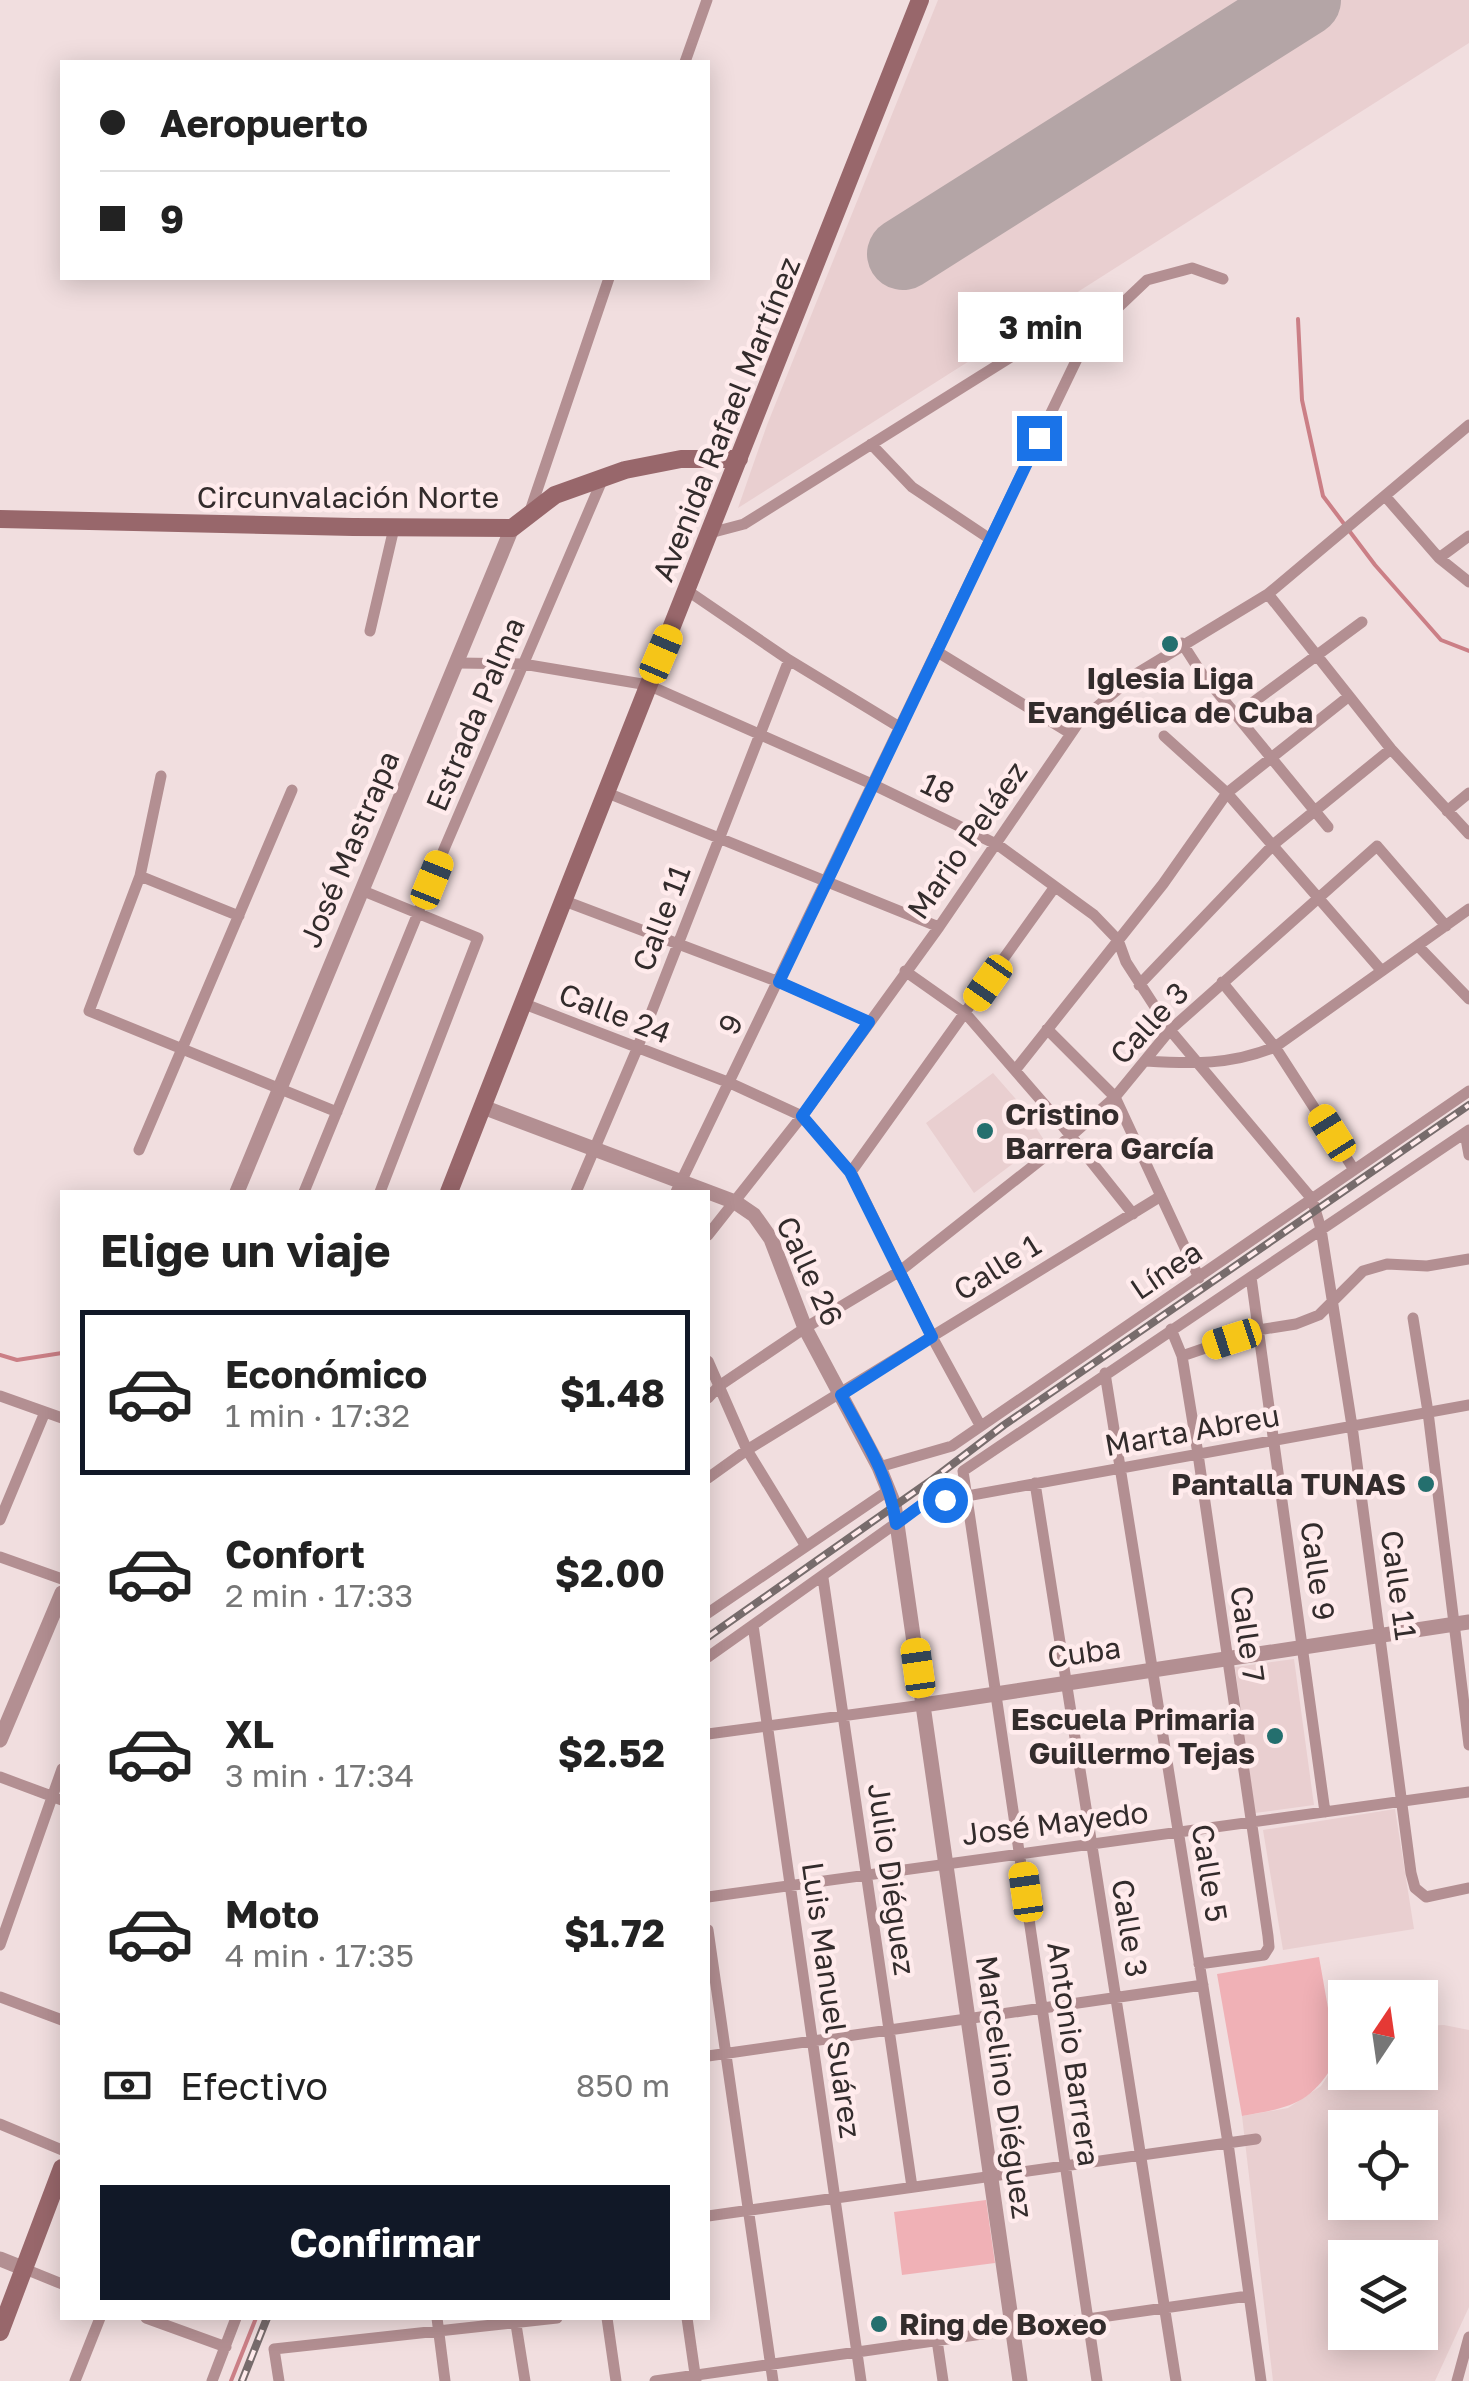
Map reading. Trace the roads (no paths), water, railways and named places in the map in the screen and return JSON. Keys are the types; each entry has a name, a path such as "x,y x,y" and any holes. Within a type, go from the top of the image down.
{"main road":[{"name":"Avenida Rafael Martínez","path":"450,1190 920,0"},
{"name":"Circunvalación Norte","path":"0,519 512,528 554,495 603,478 681,459 739,459"},
{"path":"0,2332 60,2173"}],"street":[{"path":"686,60 706,0"},
{"path":"710,532 744,524 1046,334 1088,336 1147,280 1192,268 1223,279"},
{"path":"530,511 608,280"},
{"name":"9","path":"678,1187 1088,336"},
{"name":"Mario Peláez","path":"710,1233 802,1116 939,927 998,845 1070,733 1136,674 1268,594 1469,425"},
{"path":"872,444 912,488 990,539"},
{"name":"Estrada Palma","path":"305,1190 603,478"},
{"path":"1385,496 1439,558 1469,582"},
{"path":"370,631 394,528"},
{"name":"José Mastrapa","path":"238,1190 512,528"},
{"path":"1439,558 1469,536"},
{"path":"688,591 901,728"},
{"path":"1268,594 1391,749 1469,834"},
{"path":"1236,715 1362,622"},
{"path":"1182,643 1269,758 1328,827"},
{"path":"936,652 1070,733"},
{"name":"Calle 11","path":"577,1190 790,660"},
{"name":"18","path":"458,663 523,664 648,685 874,785 998,845 1094,915 1118,940 1139,985 1170,1030 1312,1199"},
{"path":"1016,1069 1163,884 1227,793 1348,697"},
{"path":"1164,736 1227,793 1381,970"},
{"path":"1139,985 1274,844 1391,749"},
{"path":"161,776 140,876 88,1011 337,1112"},
{"path":"139,1150 292,790"},
{"path":"605,792 939,927"},
{"path":"1446,812 1469,794"},
{"name":"Calle 3","path":"710,1396 805,1328 900,1271 1071,1136 1115,1097 1170,1030 1377,846 1446,926"},
{"path":"140,876 239,916"},
{"path":"850,1172 1054,888"},
{"path":"361,890 478,938 381,1190"},
{"path":"562,900 779,982 869,1022"},
{"path":"1146,1062 1200,1064 1245,1059 1274,1047 1469,909"},
{"path":"1418,946 1469,998"},
{"path":"905,972 966,1014 1016,1069 1133,1214"},
{"path":"1222,982 1274,1047 1352,1168"},
{"name":"Calle 24","path":"522,1003 730,1082 802,1116 850,1172 980,1425"},
{"path":"1047,1029 1115,1097 1199,1278"},
{"name":"Línea","path":"879,1467 952,1446 1469,1091"},
{"name":"Calle 26","path":"482,1106 594,1148 678,1187"},
{"path":"1467,1132 1469,1155"},
{"name":"Línea","path":"967,1496 963,1471 1467,1132"},
{"name":"Calle 26","path":"710,1195 736,1202 754,1214 771,1239 805,1328 891,1497"},
{"name":"Calle 1","path":"710,1477 746,1450 1162,1196"},
{"name":"Calle 11","path":"1312,1199 1333,1299 1352,1426 1415,1888 1426,1897 1469,1888"},
{"path":"1182,1356 1258,1330 1296,1324 1319,1315 1363,1271 1387,1264 1427,1266 1469,1259"},
{"name":"Calle 9","path":"1250,1278 1325,1812"},
{"path":"1413,1318 1461,1623 1469,1746"},
{"name":"Calle 7","path":"1171,1330 1182,1356 1198,1454 1269,1947 1264,1954 1199,1964"},
{"path":"710,1366 746,1450 805,1545"},
{"name":"Calle 5","path":"1105,1372 1228,2143 1261,2381"},
{"path":"0,1396 60,1417"},
{"name":"Marta Abreu","path":"896,1524 923,1504 1469,1405"},
{"path":"0,1520 6,1491 44,1412"},
{"name":"Calle 3","path":"1034,1483 1176,2381"},
{"name":"Antonio Barrera","path":"967,1496 1097,2381"},
{"path":"710,1612 805,1545 891,1497"},
{"name":"Marcelino Diéguez","path":"891,1497 1020,2381"},
{"path":"710,1656 896,1524"},
{"path":"0,1558 60,1578"},
{"name":"Julio Diéguez","path":"822,1578 912,2187"},
{"path":"0,1740 60,1598"},
{"name":"Cuba","path":"710,1734 1461,1623"},
{"name":"Luis Manuel Suárez","path":"753,1625 861,2381"},
{"path":"0,1777 57,1798 0,1944"},
{"name":"José Mayedo","path":"710,1896 1469,1792"},
{"path":"710,1944 773,2381"},
{"path":"710,2056 1203,1985"},
{"path":"0,1997 60,2019"},
{"path":"0,2124 60,2149"},
{"path":"710,2216 1256,2139"},
{"path":"0,2259 60,2283"},
{"path":"655,2381 1248,2296"},
{"path":"74,2381 99,2320"},
{"path":"152,2320 226,2346"},
{"path":"212,2381 235,2320"},
{"path":"437,2320 445,2381"},
{"path":"279,2381 274,2349 516,2320 525,2381"},
{"path":"607,2320 616,2381"},
{"path":"687,2320 695,2378"},
{"path":"1457,2381 1469,2336"},
{"path":"937,2340 943,2381"}],"waterway":[{"path":"1298,319 1302,400 1323,496 1375,565 1441,640 1469,651"},
{"path":"0,1355 17,1360 60,1353"},
{"path":"231,2381 255,2320"}],"railway":[{"path":"710,1636 1004,1425 1469,1105"},
{"path":"242,2381 266,2320"}],"place":[{"name":"Iglesia Liga Evangélica de Cuba","path":"1170,644"},
{"name":"Cristino Barrera García","path":"985,1131"},
{"name":"Pantalla TUNAS","path":"1426,1484"},
{"name":"Escuela Primaria Guillermo Tejas","path":"1275,1736"},
{"name":"Ring de Boxeo","path":"879,2324"}]}
